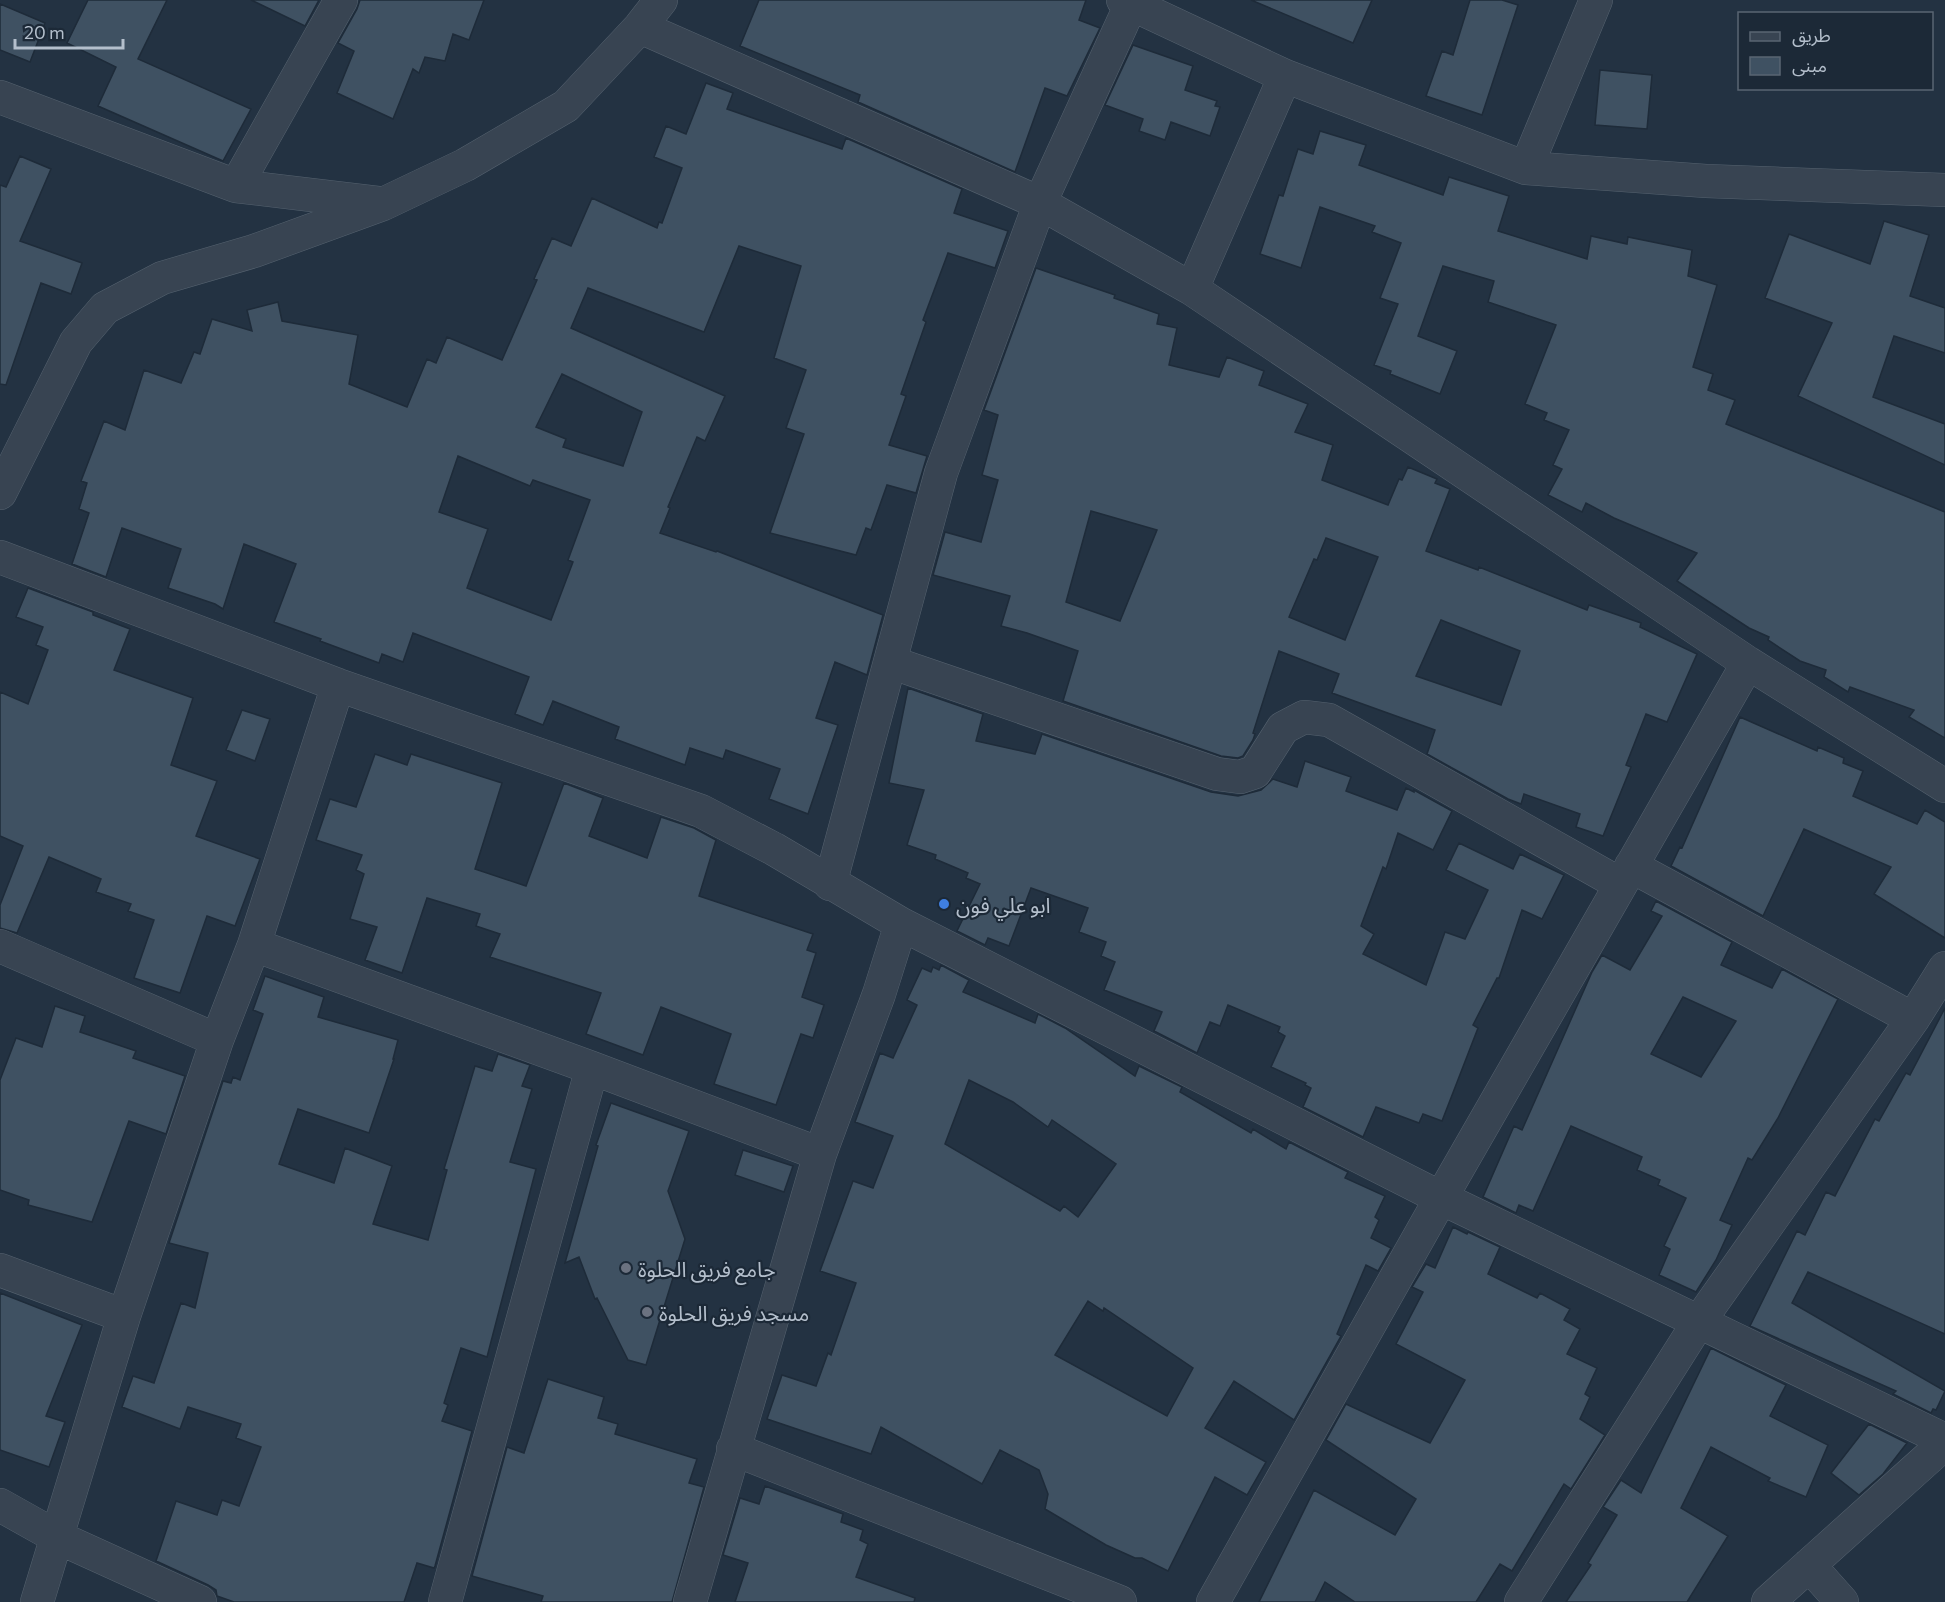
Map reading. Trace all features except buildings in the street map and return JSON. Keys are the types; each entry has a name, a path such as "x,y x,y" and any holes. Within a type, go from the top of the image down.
{"street":[{"path":"236,186 341,0"},
{"path":"0,493 76,342 105,308 162,278 254,251 383,204 465,165 566,106 640,27 661,0"},
{"path":"1526,168 1596,0"},
{"path":"830,884 941,473 1040,203 1129,1 1285,75 1526,168 1706,181 1945,190"},
{"path":"640,27 1040,203 1192,289 1748,663 1945,786"},
{"path":"1192,289 1285,75"},
{"path":"0,97 236,186 383,204"},
{"path":"0,557 338,686 701,811 774,849 901,924 1441,1198 1945,1442 1768,1602"},
{"path":"890,662 1217,774 1240,777 1256,772 1283,728 1304,717 1329,720 1625,875 1913,1019"},
{"path":"1213,1602 1625,875 1748,663"},
{"path":"37,1602 124,1316 218,1040 254,945 338,686"},
{"path":"690,1602 820,1154 879,994 901,924"},
{"path":"254,945 820,1154"},
{"path":"0,946 218,1040"},
{"path":"1521,1602 1698,1323 1913,1019 1945,968"},
{"path":"445,1602 592,1068"},
{"path":"0,1270 124,1316"},
{"path":"733,1449 1120,1602"},
{"path":"0,1505 57,1537 200,1602"},
{"path":"1809,1565 1842,1602"}],"place":[{"name":"ابو علي فون","path":"944,904"},
{"name":"جامع فريق الحلوة","path":"626,1268"},
{"name":"مسجد فريق الحلوة","path":"647,1312"}]}
